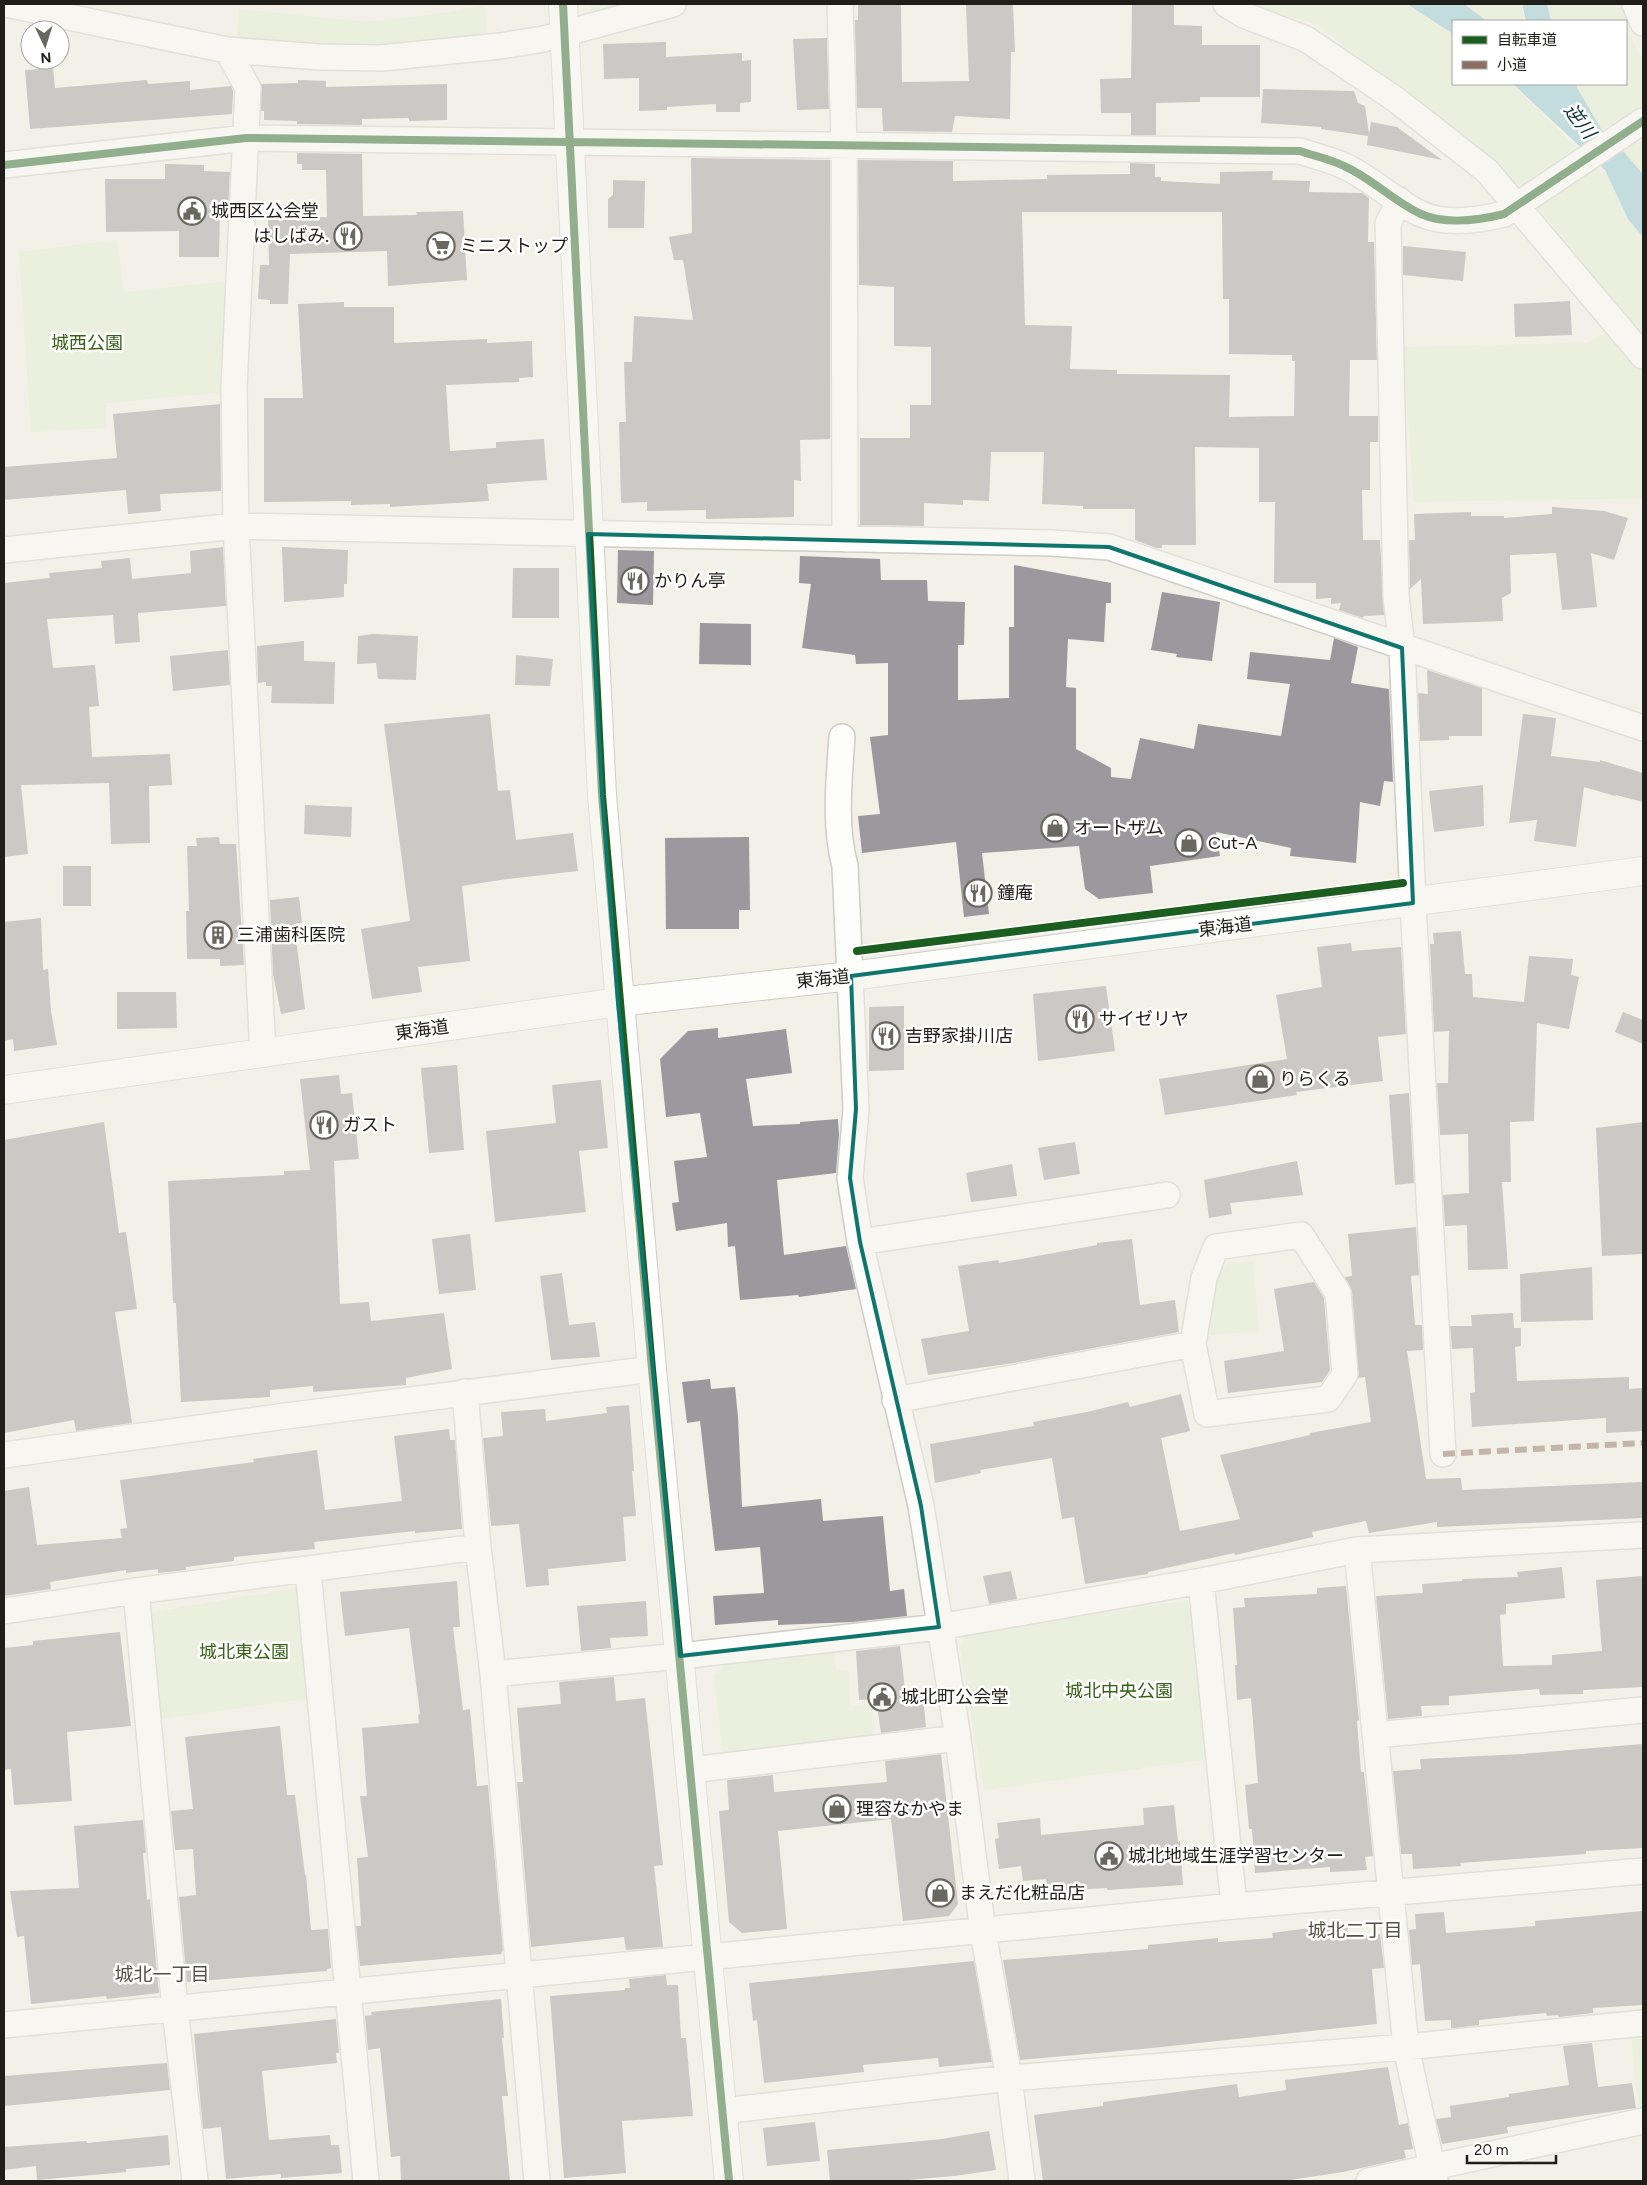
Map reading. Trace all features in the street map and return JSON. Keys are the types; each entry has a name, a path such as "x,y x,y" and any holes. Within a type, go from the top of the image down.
{"street":[{"path":"6,4 227,50 320,57 381,58 500,46 564,21 673,4"},
{"path":"840,4 844,145 845,539"},
{"path":"1226,4 1244,15 1306,39 1395,99 1487,171 1522,203 1628,340 1643,356"},
{"path":"1636,4 1643,23"},
{"path":"564,21 602,796 618,1002 729,2181"},
{"path":"227,50 248,88 234,388 236,526 263,1054"},
{"path":"4,165 246,138 1300,151 1344,166 1422,214 1439,219 1486,219 1504,214 1522,203 1643,121"},
{"path":"1399,200 1388,224 1396,596 1402,648 1412,837 1413,903 1443,1454"},
{"path":"4,550 236,526 1051,543 1110,547 1402,648 1643,728"},
{"path":"842,737 838,787 840,845 845,866 856,1108 850,1178 860,1242 920,1506 958,1738 983,1932 1009,2078 1022,2181"},
{"name":"東海道","path":"4,1090 618,1002 851,976 1643,871"},
{"path":"860,1242 1166,1195"},
{"path":"1301,1235 1338,1293 1345,1374 1328,1399 1207,1414 1193,1344 1204,1278 1216,1247 1301,1235"},
{"path":"895,1400 1193,1344"},
{"path":"4,1455 465,1392 652,1369"},
{"path":"465,1392 478,1547 493,1674 537,2181"},
{"path":"493,1674 680,1656 939,1627 1201,1581 1357,1550 1643,1534"},
{"path":"4,1611 136,1591 478,1547"},
{"path":"1357,1550 1406,2047 1433,2174"},
{"path":"308,1570 366,2181"},
{"path":"1201,1581 1234,1906"},
{"path":"136,1591 175,2009 195,2181"},
{"path":"1375,1735 1643,1710"},
{"path":"691,1770 958,1738"},
{"path":"4,2021 175,2009 983,1932 1234,1906 1643,1871"},
{"path":"723,2111 1009,2078 1406,2047 1643,2023"},
{"path":"1369,2181 1433,2174 1643,2121"}],"highlighted area":[{"path":"588,534 1109,547 1402,648 1413,903 851,976 856,1109 850,1178 860,1242 921,1506 939,1627 680,1656 618,1002 602,795"}],"green space":[{"path":"591,4 632,4 591,15"},
{"path":"1248,4 1406,4 1452,34 1452,85 1512,85 1602,172 1605,170 1628,219 1643,237 1643,339 1523,188 1446,129 1318,25"},
{"path":"1460,4 1521,4 1524,20 1484,20"},
{"path":"1547,4 1621,4 1626,20 1551,20"},
{"path":"484,5 487,32 464,39 361,47 295,46 237,37 239,9 367,22 444,13"},
{"path":"1627,23 1633,42 1643,59 1643,105 1602,130 1576,85 1627,85"},
{"path":"1643,139 1643,174 1623,151"},
{"name":"城西公園","path":"117,240 124,292 230,281 226,392 106,403 106,428 31,432 19,252"},
{"path":"1606,332 1643,366 1643,498 1414,502 1403,347 1587,343"},
{"path":"1253,1261 1259,1331 1210,1335 1215,1277 1228,1263"},
{"name":"城北東公園","path":"300,1587 311,1698 153,1720 143,1614"},
{"name":"城北中央公園","path":"1188,1600 1208,1759 984,1790 960,1647 966,1634"},
{"path":"834,1652 836,1670 849,1670 850,1706 872,1705 875,1736 723,1753 714,1675 727,1663"},
{"path":"1643,2034 1643,2110 1638,2106 1631,2035"}],"water":[{"path":"1407,4 1464,4 1486,20 1452,20 1452,33"},
{"path":"1522,4 1547,4 1551,20 1526,20"},
{"name":"逆川","path":"1514,85 1576,85 1603,132 1643,174 1643,237 1628,219 1605,170"}],"building":[{"path":"858,4 901,4 902,82 969,81 966,4 1013,4 1015,52 1011,52 1010,119 955,116 952,132 883,131 882,108 857,108 855,20 858,20"},
{"path":"1132,4 1174,4 1174,25 1202,26 1202,45 1260,45 1260,97 1200,97 1200,102 1156,103 1156,135 1131,135 1131,113 1101,113 1100,79 1131,78"},
{"path":"827,38 829,109 797,110 793,39"},
{"path":"666,42 666,57 742,53 742,61 751,60 751,102 740,103 740,112 716,112 716,104 667,107 667,110 639,111 639,78 604,79 603,44"},
{"path":"25,70 53,70 55,88 147,80 148,84 190,81 190,90 231,86 233,91 232,114 30,129"},
{"path":"298,80 326,81 326,87 447,84 447,120 409,121 409,118 362,119 362,125 297,124 297,121 264,120 264,111 261,111 261,84 298,83"},
{"path":"1263,89 1354,91 1358,103 1365,106 1369,134 1371,122 1397,127 1442,160 1367,145 1368,136 1321,129 1321,127 1261,123"},
{"path":"297,153 362,154 363,216 417,215 416,212 463,211 467,280 388,286 387,251 290,254 288,304 270,304 270,300 258,299 260,265 269,265 268,218 327,217 326,170 302,170 302,164 297,164"},
{"path":"691,158 830,160 830,439 800,440 801,481 794,480 794,517 706,519 706,510 647,511 647,502 621,503 619,422 626,422 624,362 632,362 634,316 693,320 683,260 674,260 669,237 692,233"},
{"path":"858,160 953,161 953,181 1047,179 1047,175 1130,174 1130,163 1155,164 1155,177 1161,177 1161,181 1220,184 1220,172 1273,171 1272,180 1310,181 1309,192 1362,193 1369,198 1368,242 1374,242 1377,360 1350,360 1349,416 1378,416 1378,442 1370,442 1370,490 1362,490 1363,540 1380,540 1384,615 1364,616 1363,618 1339,610 1341,603 1331,604 1331,598 1316,599 1316,583 1274,583 1275,502 1259,502 1259,448 1195,447 1196,545 1162,545 1162,548 1156,548 1135,540 1135,509 1083,509 1083,506 1042,504 1044,452 991,452 989,501 963,500 963,505 924,503 924,526 860,525 860,438 910,438 910,405 931,405 931,347 894,346 894,287 859,285","holes":["1022,212 1222,212 1223,299 1229,299 1229,354 1292,355 1292,361 1295,361 1294,416 1229,417 1230,375 1117,374 1117,370 1070,369 1072,326 1025,325"]},
{"path":"165,164 204,165 204,171 230,172 228,211 220,210 219,257 179,257 179,231 106,232 105,179 165,179"},
{"path":"613,180 645,181 644,228 608,228 608,199 613,195"},
{"path":"1403,246 1466,252 1463,281 1403,275"},
{"path":"1570,301 1572,335 1515,337 1514,304"},
{"path":"344,302 344,307 394,307 394,343 487,339 487,343 532,341 533,377 519,378 519,382 446,385 450,451 496,448 496,442 544,439 547,480 487,484 489,501 390,507 390,504 351,505 351,501 264,502 264,398 303,398 298,304"},
{"path":"220,404 221,491 160,494 161,511 128,514 126,490 4,500 4,467 117,458 113,414"},
{"path":"1552,507 1604,511 1628,518 1614,560 1591,553 1597,607 1562,610 1556,553 1510,555 1511,593 1502,598 1503,621 1423,624 1421,579 1410,589 1409,540 1415,540 1414,514 1471,512 1471,516 1504,516 1504,518 1552,514"},
{"path":"223,547 226,606 138,613 140,642 115,644 113,615 47,619 53,668 95,665 99,706 89,707 92,757 170,754 172,785 149,786 150,843 111,844 109,783 21,785 28,854 4,857 4,583 50,578 49,573 102,568 101,561 130,558 132,579 191,573 190,551"},
{"path":"282,547 348,550 347,584 344,584 344,597 284,602"},
{"path":"618,550 654,551 653,605 617,603"},
{"path":"800,556 880,559 881,580 927,580 928,601 965,602 964,645 958,645 958,700 1009,698 1009,627 1014,627 1014,565 1111,583 1111,603 1106,603 1104,642 1068,639 1066,687 1076,688 1076,749 1111,768 1111,777 1131,779 1140,738 1194,749 1198,724 1281,736 1290,684 1247,679 1250,652 1330,660 1334,638 1358,647 1351,683 1389,689 1393,782 1384,781 1380,806 1360,802 1356,863 1290,856 1291,848 1216,832 1220,856 1150,866 1153,893 1099,899 1085,889 1079,846 982,853 989,914 964,917 956,842 862,853 858,816 880,814 870,737 888,735 888,663 856,664 855,655 802,648 811,584 799,583"},
{"path":"513,568 559,568 559,618 512,618"},
{"path":"1162,592 1220,602 1212,661 1176,657 1177,654 1151,650"},
{"path":"700,623 751,624 751,665 699,664"},
{"path":"373,634 418,636 416,680 378,679 376,663 357,664 358,636"},
{"path":"304,641 304,661 335,662 334,704 271,703 272,686 266,686 266,682 258,683 257,646"},
{"path":"228,650 230,685 173,691 170,656"},
{"path":"516,655 553,659 550,686 515,685"},
{"path":"1427,670 1482,688 1482,736 1449,736 1449,740 1420,741 1418,693 1428,694"},
{"path":"490,714 498,791 510,790 516,840 573,833 578,871 462,886 470,961 418,967 422,992 372,999 361,929 410,921 384,724"},
{"path":"1523,714 1556,718 1551,756 1600,762 1600,760 1643,773 1643,802 1584,787 1576,847 1534,841 1537,820 1509,823"},
{"path":"1483,785 1484,826 1434,832 1429,791"},
{"path":"305,805 352,807 351,837 304,834"},
{"path":"219,837 220,844 236,844 244,965 220,966 220,959 187,959 186,911 189,911 187,846 197,846 196,838"},
{"path":"749,837 750,910 739,910 739,929 666,929 665,838"},
{"path":"63,866 91,866 91,906 63,906"},
{"path":"299,897 302,923 294,924 305,1009 281,1014 273,974 270,900"},
{"path":"41,918 43,970 48,969 51,1011 57,1045 14,1051 13,1039 4,1041 4,922"},
{"path":"1461,931 1465,974 1472,974 1473,997 1524,1002 1529,956 1573,959 1571,975 1579,977 1569,1029 1537,1023 1534,1121 1510,1122 1511,1182 1502,1182 1508,1269 1468,1270 1467,1225 1445,1226 1443,1195 1469,1193 1468,1134 1440,1135 1437,1083 1448,1083 1449,1031 1434,1032 1430,944 1434,944 1433,933"},
{"path":"1351,943 1352,951 1401,947 1406,1034 1378,1037 1383,1081 1296,1092 1297,1095 1165,1115 1159,1079 1287,1059 1276,995 1322,987 1317,947"},
{"path":"1106,986 1115,1051 1038,1061 1033,994"},
{"path":"117,992 176,992 177,1028 117,1029"},
{"path":"904,1006 904,1070 869,1071 869,1007"},
{"path":"1623,1012 1643,1020 1643,1044 1615,1032"},
{"path":"718,1028 718,1038 786,1029 792,1073 746,1079 753,1126 800,1124 800,1122 838,1119 839,1135 836,1173 777,1180 784,1255 846,1246 856,1289 799,1297 798,1295 740,1300 735,1246 728,1247 727,1223 676,1231 672,1203 679,1202 674,1161 707,1157 700,1113 666,1117 660,1059 688,1031"},
{"path":"457,1065 464,1150 429,1153 421,1068"},
{"path":"339,1075 341,1094 352,1093 359,1159 334,1161 340,1304 369,1302 371,1321 444,1313 452,1369 406,1378 406,1385 313,1392 313,1386 270,1390 270,1397 181,1402 176,1303 173,1303 168,1181 284,1175 284,1171 310,1170 300,1079"},
{"path":"601,1080 608,1148 579,1151 586,1212 495,1222 486,1131 556,1123 552,1085"},
{"path":"1409,1093 1414,1183 1395,1185 1389,1095"},
{"path":"104,1122 119,1233 126,1232 137,1309 115,1312 132,1423 76,1431 74,1420 4,1433 4,1140"},
{"path":"1643,1122 1643,1254 1602,1256 1596,1128"},
{"path":"1075,1142 1080,1174 1044,1180 1038,1148"},
{"path":"1297,1161 1303,1195 1230,1203 1232,1214 1209,1218 1204,1180"},
{"path":"1012,1164 1017,1196 971,1202 966,1173"},
{"path":"1416,1227 1419,1275 1411,1276 1415,1325 1422,1325 1423,1350 1407,1351 1426,1479 1461,1478 1462,1490 1643,1482 1643,1518 1437,1527 1437,1522 1369,1533 1366,1521 1312,1532 1313,1537 1235,1555 1234,1553 1148,1572 1148,1574 1085,1584 1074,1517 1062,1519 1052,1458 980,1470 981,1473 935,1483 930,1444 1034,1426 1033,1422 1128,1402 1130,1407 1181,1394 1190,1431 1161,1438 1180,1531 1240,1519 1220,1455 1310,1435 1310,1433 1371,1422 1365,1377 1358,1378 1352,1292 1345,1277 1352,1276 1348,1234"},
{"path":"470,1234 476,1290 439,1294 432,1239"},
{"path":"1132,1239 1140,1305 1175,1300 1179,1332 1014,1363 928,1375 921,1339 969,1331 958,1266 998,1260 999,1263 1097,1245 1097,1243"},
{"path":"1592,1267 1593,1320 1521,1322 1520,1274"},
{"path":"562,1273 569,1325 595,1322 600,1357 551,1360 540,1276"},
{"path":"1314,1282 1324,1298 1330,1370 1322,1382 1228,1393 1224,1361 1284,1351 1274,1289"},
{"path":"1513,1313 1514,1328 1521,1328 1521,1346 1515,1347 1517,1381 1629,1377 1629,1389 1643,1388 1643,1431 1606,1433 1606,1418 1472,1427 1470,1393 1475,1392 1473,1348 1452,1349 1450,1326 1472,1326 1471,1315"},
{"path":"710,1379 711,1389 735,1387 742,1507 821,1499 823,1521 883,1516 890,1591 904,1589 907,1616 853,1622 778,1625 778,1620 715,1625 713,1596 764,1593 760,1547 715,1551 700,1421 687,1423 682,1382"},
{"path":"629,1405 636,1516 623,1517 626,1561 548,1569 549,1585 526,1587 519,1524 491,1526 483,1438 503,1436 501,1412 545,1409 546,1421 607,1413 606,1407"},
{"path":"449,1429 450,1440 455,1440 462,1529 415,1533 415,1531 314,1542 315,1549 234,1557 234,1561 186,1567 186,1570 158,1573 158,1569 126,1573 126,1570 50,1582 51,1589 4,1596 4,1491 29,1487 37,1545 122,1538 120,1529 127,1528 120,1480 254,1462 253,1459 317,1450 325,1510 402,1501 394,1436"},
{"path":"1562,1567 1565,1598 1506,1604 1506,1614 1500,1615 1503,1666 1552,1665 1552,1655 1602,1651 1596,1580 1643,1576 1643,1687 1583,1690 1583,1694 1540,1695 1539,1689 1449,1696 1449,1705 1421,1706 1422,1716 1388,1719 1376,1596 1423,1593 1422,1584 1462,1581 1462,1579 1518,1577 1517,1572"},
{"path":"1011,1571 1017,1599 989,1604 983,1576"},
{"path":"457,1581 460,1627 453,1627 463,1710 470,1709 477,1786 488,1785 503,1950 501,1954 360,1966 356,1926 361,1926 357,1858 368,1857 360,1796 367,1796 362,1728 419,1723 418,1715 420,1714 409,1628 345,1636 340,1592"},
{"path":"1346,1586 1359,1720 1357,1721 1361,1772 1364,1772 1373,1856 1365,1857 1367,1870 1330,1872 1330,1867 1255,1873 1252,1829 1249,1829 1245,1785 1258,1783 1251,1698 1237,1700 1235,1665 1237,1665 1233,1608 1245,1607 1244,1598 1317,1594 1317,1588"},
{"path":"646,1601 648,1636 610,1638 611,1648 581,1651 577,1606"},
{"path":"120,1632 131,1726 67,1732 72,1801 14,1805 11,1769 4,1770 4,1648 33,1645 33,1641"},
{"name":"城北町公会堂","path":"900,1646 906,1698 923,1696 926,1727 881,1733 876,1699 859,1700 856,1651"},
{"path":"614,1677 616,1701 645,1698 663,1865 654,1866 663,1947 626,1950 624,1937 531,1947 517,1782 523,1782 517,1708 561,1704 559,1682"},
{"path":"280,1726 287,1795 295,1795 306,1875 311,1930 328,1929 331,1968 327,1969 327,1971 187,1982 179,1897 196,1895 193,1849 175,1850 171,1811 193,1809 185,1737"},
{"path":"1643,1744 1643,1848 1586,1851 1586,1854 1460,1863 1461,1866 1413,1869 1412,1854 1401,1854 1393,1771 1421,1769 1420,1759 1522,1754"},
{"path":"941,1754 958,1904 949,1916 903,1921 891,1819 778,1831 787,1929 742,1933 729,1922 719,1811 729,1810 727,1780 773,1775 774,1792 887,1782 885,1761"},
{"path":"1174,1805 1178,1842 1180,1841 1183,1885 1107,1890 1107,1888 1047,1891 1046,1879 1023,1881 1021,1866 999,1869 995,1839 999,1838 997,1823 1040,1818 1041,1835 1144,1825 1143,1808"},
{"path":"143,1820 146,1853 143,1853 147,1900 150,1899 159,1993 107,1999 106,1996 31,2004 24,1936 17,1937 10,1891 79,1888 74,1826"},
{"path":"1643,1911 1643,2005 1593,2008 1593,2013 1559,2017 1558,2015 1547,2016 1546,2013 1479,2020 1479,2025 1456,2028 1451,2028 1451,2020 1425,2021 1420,1964 1412,1965 1409,1930 1416,1929 1415,1914 1444,1912 1446,1933 1535,1926 1535,1921"},
{"path":"1347,1923 1348,1937 1380,1934 1384,1968 1372,1969 1377,2024 1020,2060 1003,1960 1148,1949 1148,1945 1218,1938 1218,1942 1273,1938 1272,1933"},
{"path":"974,1961 992,2062 939,2067 938,2058 863,2065 864,2072 764,2083 757,2020 753,2021 749,1983"},
{"path":"666,1975 667,1985 678,1985 681,2038 686,2038 693,2116 622,2121 626,2173 564,2178 550,1996 625,1990 625,1988 630,1988 629,1979"},
{"path":"501,1999 504,2038 502,2038 508,2096 502,2096 510,2181 401,2181 400,2156 391,2157 380,2048 368,2050 365,2016 372,2015 371,2012"},
{"path":"336,2019 339,2053 336,2053 337,2063 262,2071 269,2140 330,2135 331,2145 339,2145 342,2173 281,2178 281,2174 226,2179 221,2127 203,2129 194,2034"},
{"path":"1592,2043 1598,2087 1632,2083 1636,2108 1507,2127 1508,2133 1442,2144 1436,2119 1451,2117 1450,2106 1509,2097 1509,2094 1569,2085 1563,2046"},
{"path":"167,2063 170,2090 4,2106 4,2076"},
{"path":"1388,2067 1399,2125 1408,2123 1413,2149 1404,2150 1406,2158 1343,2172 1284,2181 1043,2181 1034,2115 1103,2106 1103,2102 1237,2084 1239,2097 1286,2090 1285,2080"},
{"path":"815,2122 820,2161 767,2166 763,2128"},
{"path":"989,2131 996,2170 897,2181 830,2181 827,2150 942,2139"},
{"path":"168,2135 170,2165 126,2169 126,2172 37,2180 36,2166 4,2170 4,2147 86,2141 87,2143"}],"marked path":[{"path":"1443,1454 1643,1443"}],"cycle path":[{"path":"563,4 602,795 652,1369 729,2181"},
{"path":"4,165 246,138 1300,151 1333,161 1354,171 1421,214 1441,219 1463,220 1504,214 1643,121"},
{"path":"857,951 1403,883"}],"place":[{"name":"城西区公会堂","path":"192,211"},
{"name":"はしばみ.","path":"348,236"},
{"name":"ミニストップ","path":"441,246"},
{"name":"かりん亭","path":"635,581"},
{"name":"オートザム","path":"1055,828"},
{"name":"Cut-A","path":"1189,843"},
{"name":"鐘庵","path":"978,893"},
{"name":"三浦歯科医院","path":"218,935"},
{"name":"サイゼリヤ","path":"1080,1019"},
{"name":"吉野家掛川店","path":"886,1036"},
{"name":"りらくる","path":"1260,1079"},
{"name":"ガスト","path":"324,1125"},
{"name":"城北町公会堂","path":"882,1697"},
{"name":"理容なかやま","path":"837,1809"},
{"name":"城北地域生涯学習センター","path":"1109,1856"},
{"name":"まえだ化粧品店","path":"940,1893"}],"district":[{"name":"城北二丁目","path":"1355,1930"},
{"name":"城北一丁目","path":"162,1974"}]}
